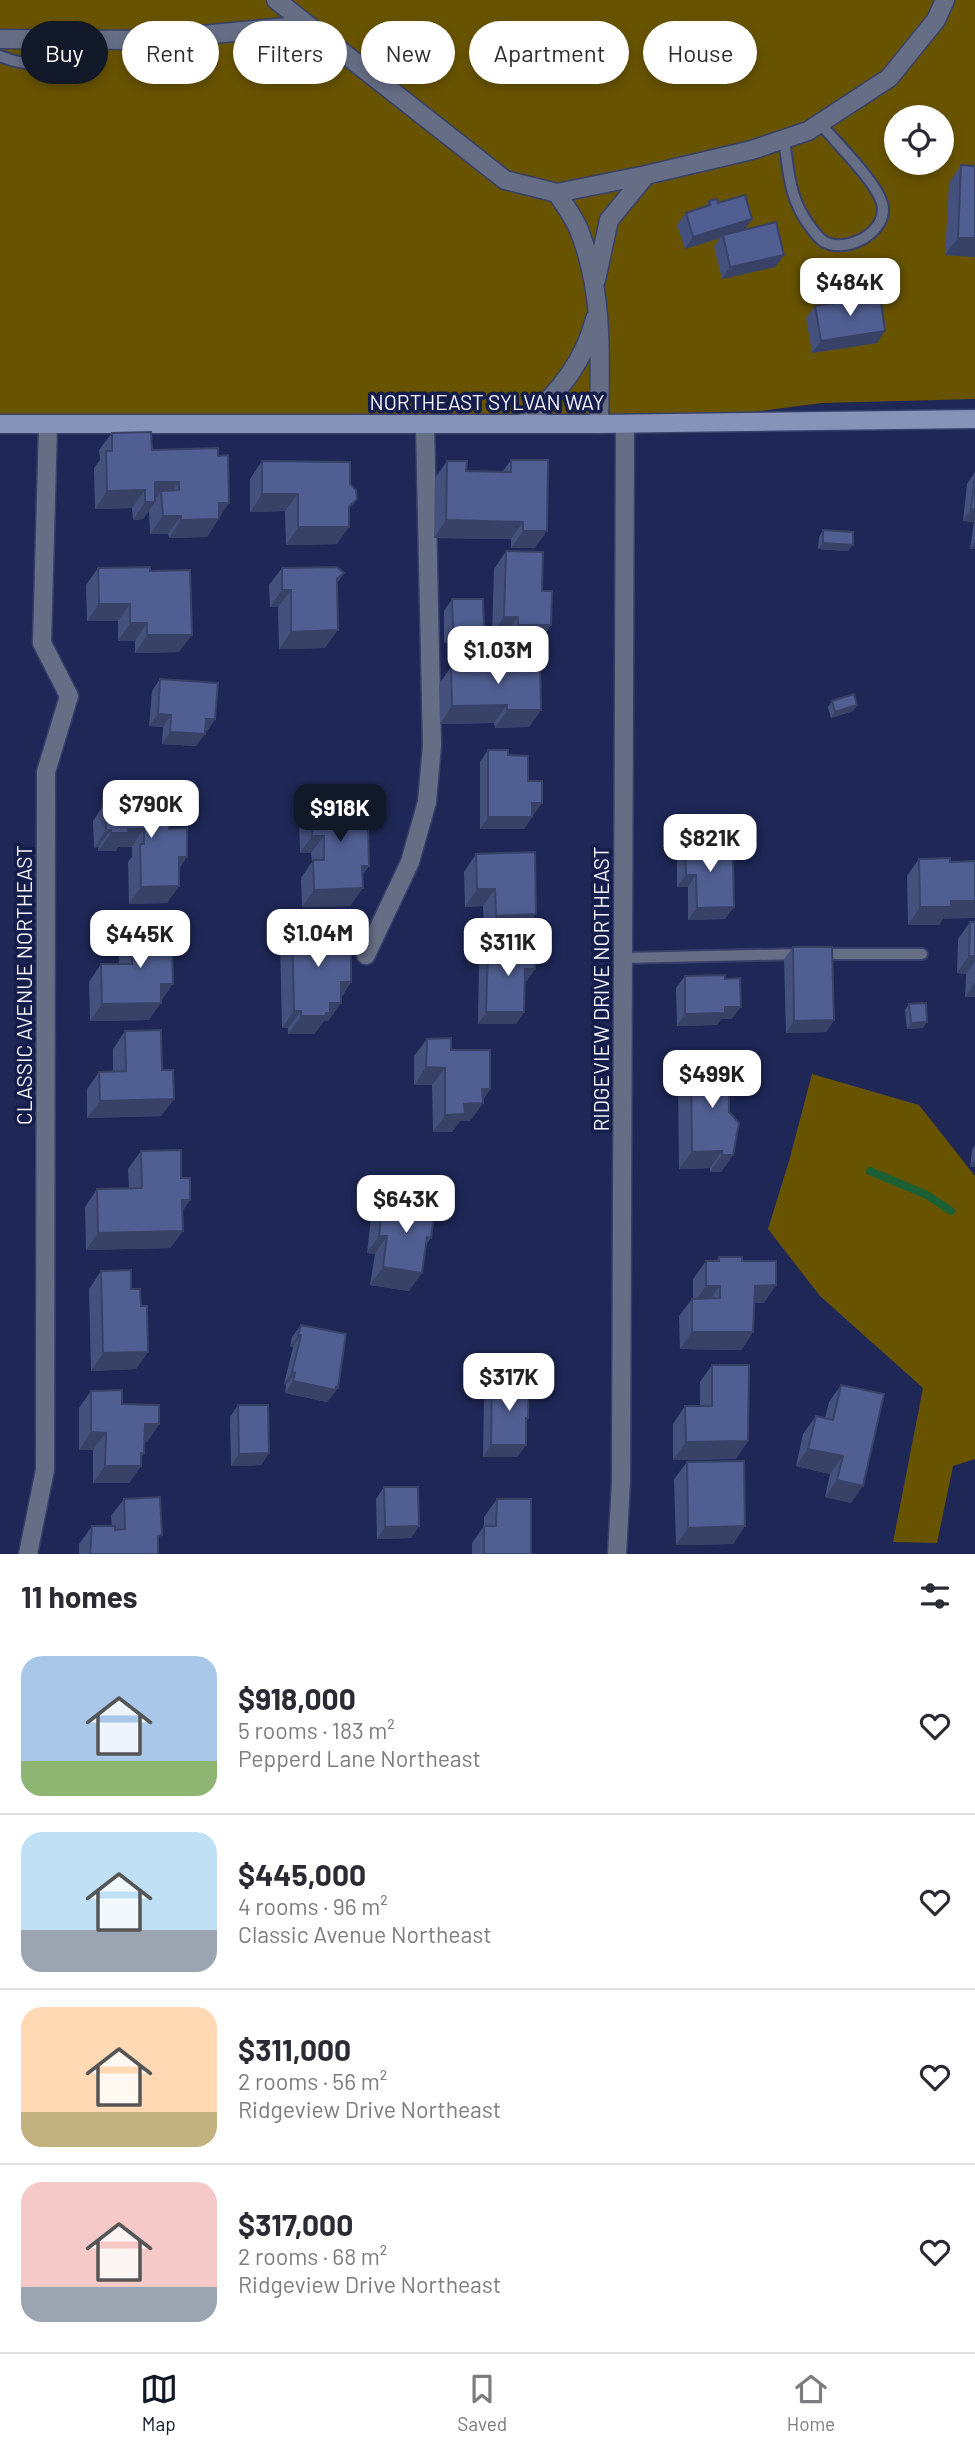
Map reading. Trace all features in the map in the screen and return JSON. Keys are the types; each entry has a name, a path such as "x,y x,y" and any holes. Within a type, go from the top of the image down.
{"main road":[{"name":"NORTHEAST SYLVAN WAY","path":"0,424 625,424 975,419"}],"street":[{"path":"276,0 304,21"},
{"path":"347,55 505,180 557,193 752,150 808,131 889,78 936,20 945,0"},
{"path":"108,40 149,40 233,32"},
{"path":"0,38 21,38"},
{"path":"595,284 609,220 646,175"},
{"path":"557,193 578,228 595,284 598,309 599,424"},
{"path":"523,423 539,410 566,380 586,346 598,309"},
{"name":"RIDGEVIEW DRIVE NORTHEAST","path":"617,1554 621,1482 625,424"},
{"name":"CLASSIC AVENUE NORTHEAST","path":"28,1554 45,1471 46,772 69,696 42,643 48,425"},
{"path":"366,955 410,862 427,802 432,745 425,425"}],"lane":[{"path":"0,56 21,61"},
{"path":"784,139 792,194 801,214 821,240 833,245 851,243 872,233 883,216 882,203 867,178 820,123"},
{"path":"623,958 806,953 922,954"}],"shaded area":[{"path":"0,0 975,0 975,399 822,403 668,423 0,422"},
{"path":"812,1074 919,1105 975,1176 975,1459 953,1466 937,1543 893,1542 923,1388 820,1296 768,1229"}],"building":[{"path":"961,165 975,166 975,238 958,238"},
{"path":"745,195 752,219 693,237 686,213 710,205 709,201 717,199 718,203"},
{"path":"776,222 784,255 730,267 723,235"},
{"path":"880,296 885,331 821,341 815,306"},
{"path":"151,432 152,450 218,448 218,456 228,455 229,503 219,503 219,519 181,520 181,516 163,516 161,491 179,490 179,482 155,482 155,502 145,502 145,490 107,491 106,451 112,451 112,433"},
{"path":"511,460 548,460 547,531 523,531 523,522 446,520 447,461 467,461 466,471 511,472"},
{"path":"262,461 350,462 350,484 356,490 357,499 349,507 349,527 298,527 298,494 262,494"},
{"path":"975,476 975,509 971,509"},
{"path":"823,530 853,532 853,545 823,543"},
{"path":"506,551 543,552 542,591 552,591 551,625 518,625 518,617 504,617"},
{"path":"150,567 150,571 190,570 192,635 147,635 147,623 130,623 130,604 99,604 98,568"},
{"path":"337,567 344,573 337,579 338,630 291,632 291,590 282,590 282,568"},
{"path":"452,599 483,599 484,630 453,631"},
{"path":"540,661 541,710 507,710 507,705 452,706 451,667"},
{"path":"160,679 218,683 215,719 206,719 205,734 170,732 171,715 158,714"},
{"path":"854,694 857,705 835,712 832,701"},
{"path":"488,750 508,750 508,755 528,756 528,781 542,781 542,803 532,803 532,817 488,817"},
{"path":"362,799 363,824 368,824 369,866 362,866 363,888 314,890 313,860 324,860 324,836 312,836 312,800"},
{"path":"169,802 169,829 187,828 187,857 179,857 179,886 141,887 140,844 144,844 144,829 128,829 128,833 111,833 111,830 106,830 105,803"},
{"path":"685,840 720,840 720,858 733,858 734,907 697,908 696,875 686,875"},
{"path":"535,852 536,914 496,916 495,889 477,889 476,854"},
{"path":"950,858 950,862 975,861 975,901 951,901 951,907 920,907 919,859"},
{"path":"970,922 975,922 975,956 969,956"},
{"path":"292,924 324,924 324,940 351,940 351,982 341,982 341,1003 330,1003 330,1013 326,1013 326,1016 301,1016 301,1011 294,1011"},
{"path":"131,926 163,926 163,947 172,947 173,984 161,984 161,1003 102,1004 101,964 132,964"},
{"path":"793,947 832,947 834,1020 794,1021"},
{"path":"488,948 535,948 535,969 525,969 524,1012 486,1012"},
{"path":"725,975 725,979 740,978 741,1007 725,1007 725,1013 685,1014 685,976"},
{"path":"926,1003 927,1022 911,1023 909,1004"},
{"path":"161,1030 162,1070 173,1070 174,1099 100,1101 99,1072 126,1071 125,1031"},
{"path":"451,1038 451,1050 490,1050 490,1089 482,1089 483,1103 464,1104 465,1114 445,1115 445,1068 426,1067 427,1039"},
{"path":"691,1065 729,1065 729,1112 739,1123 733,1155 722,1155 722,1151 692,1152"},
{"path":"181,1150 181,1178 190,1178 190,1200 182,1200 183,1231 98,1233 97,1189 142,1188 141,1151"},
{"path":"383,1200 431,1206 430,1215 434,1216 431,1238 427,1237 422,1273 383,1267 387,1236 379,1236"},
{"path":"719,1257 742,1257 742,1261 776,1261 776,1285 755,1286 753,1332 692,1332 692,1299 720,1298 720,1286 706,1286 706,1261 719,1261"},
{"path":"131,1270 131,1289 140,1289 141,1306 147,1306 148,1352 103,1353 101,1271"},
{"path":"301,1325 346,1334 338,1388 335,1390 293,1381 295,1373 292,1372"},
{"path":"712,1365 749,1365 748,1441 686,1442 685,1406 712,1406"},
{"path":"492,1382 529,1382 526,1445 491,1445"},
{"path":"841,1385 884,1394 863,1486 837,1480 843,1456 808,1449 816,1416 833,1420"},
{"path":"122,1390 122,1404 159,1405 159,1424 145,1424 141,1466 105,1466 106,1433 91,1432 91,1391"},
{"path":"238,1405 268,1405 269,1453 239,1454"},
{"path":"744,1461 745,1526 688,1528 687,1462"},
{"path":"384,1487 418,1487 419,1526 385,1527"},
{"path":"160,1497 162,1535 158,1536 158,1554 90,1554 92,1526 125,1529 124,1499"},
{"path":"497,1499 531,1499 531,1554 484,1554 484,1526 496,1526"}],"waterway":[{"path":"870,1171 927,1195 951,1211"}]}
